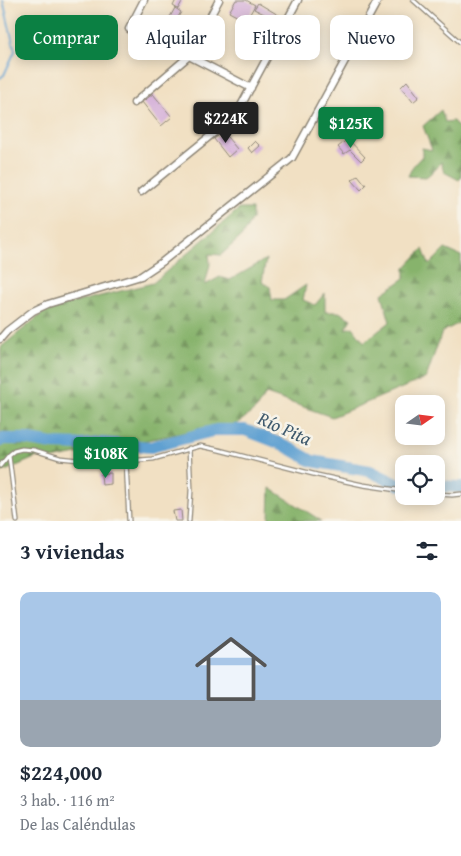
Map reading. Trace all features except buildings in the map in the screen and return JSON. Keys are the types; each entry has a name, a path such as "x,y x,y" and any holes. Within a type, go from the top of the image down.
{"street":[{"path":"136,15 144,0"},
{"path":"211,15 219,0"},
{"path":"141,192 234,117 298,0"},
{"path":"0,339 7,331 33,311 48,304 141,276 162,262 292,158 378,0"},
{"path":"134,103 183,60"},
{"path":"196,60 251,88"}],"lane":[{"path":"413,0 461,43"},
{"path":"0,466 14,451 22,449 34,450 60,458 89,461 126,461 152,459 200,446 317,475 395,490"},
{"path":"189,448 191,490 189,521"},
{"path":"9,455 17,521"},
{"path":"126,461 129,521"},
{"path":"445,495 461,494"}],"green space":[{"path":"441,110 445,122 453,121 461,131 461,178 459,180 444,172 441,162 426,177 408,176 413,166 422,156 422,148 432,150 423,126"},
{"path":"239,209 252,209 252,219 242,236 221,255 209,254 210,264 205,285 220,277 230,280 266,259 262,282 270,287 272,300 284,300 306,285 303,300 315,305 325,293 325,312 339,312 351,319 345,329 353,327 364,342 390,322 382,294 405,278 405,268 423,249 429,265 445,249 461,256 461,322 442,332 426,378 332,417 266,394 256,409 237,424 213,427 52,459 37,457 0,473 1,347 48,309 153,283"},
{"path":"270,488 320,520 321,521 269,521"}],"waterway":[{"path":"0,78 4,75 15,51 3,0"},
{"name":"Río Pita","path":"0,441 2,439 24,439 53,444 82,445 100,443 151,447 216,430 245,430 284,445 312,461 370,471 395,483"},
{"name":"Río Pita","path":"445,486 461,487"}]}
